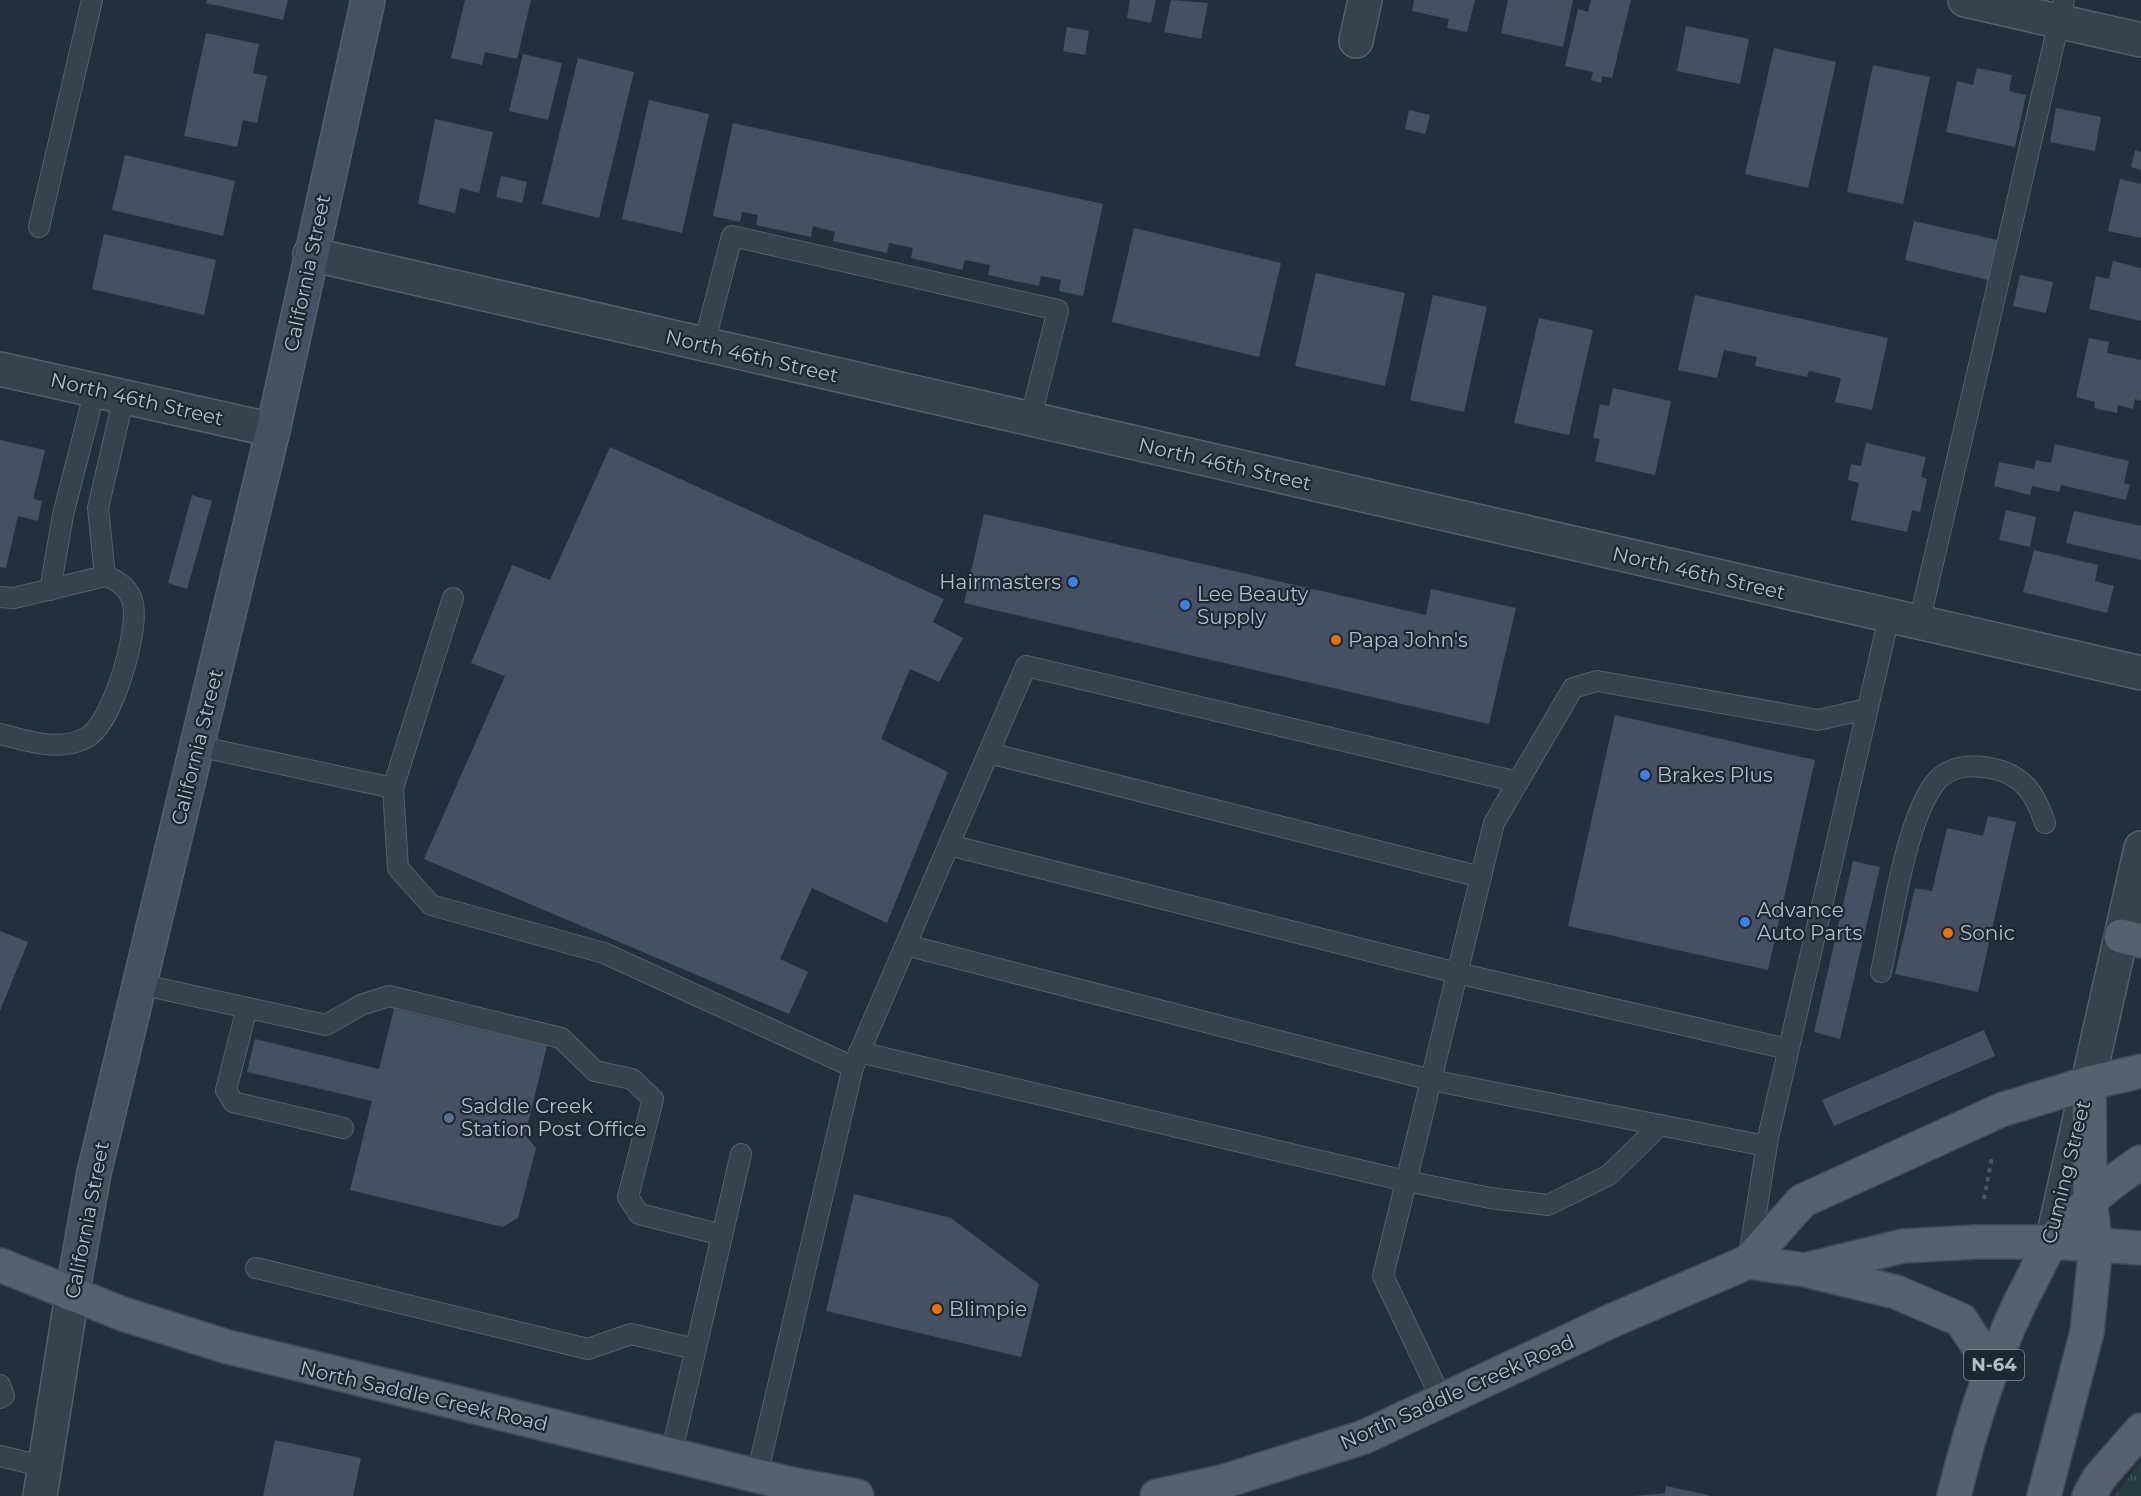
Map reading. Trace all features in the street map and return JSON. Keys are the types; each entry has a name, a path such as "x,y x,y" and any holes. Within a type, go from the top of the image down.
{"main road":[{"name":"California Street","path":"72,1295 94,1173 273,430 310,254 368,0"},
{"name":"North Saddle Creek Road","path":"1157,1496 1225,1481 1290,1463 1364,1437 1443,1402 1611,1321 1748,1262 1802,1201 2001,1110 2089,1083 2141,1071"},
{"name":"Cuming Street","path":"2044,1496 2088,1332 2096,1245 2090,1201 2089,1083"},
{"name":"N-64","path":"2052,1242 2090,1201 2141,1162"},
{"name":"Cuming Street","path":"1954,1496 1988,1380 2017,1307 2052,1242"},
{"path":"1805,1270 1903,1246 2052,1242 2141,1248"},
{"path":"1748,1262 1805,1270 1896,1292 1960,1320 1984,1355 1988,1380"},
{"name":"North Saddle Creek Road","path":"0,1265 72,1295 174,1332 277,1361 671,1455 857,1496"},
{"path":"2089,1496 2099,1478 2141,1430"}],"street":[{"path":"1356,41 1365,0"},
{"path":"1965,0 2061,11 2141,40"},
{"name":"North 46th Street","path":"310,254 2141,674"},
{"name":"North 46th Street","path":"0,369 273,430"},
{"name":"Cuming Street","path":"2052,1242 2089,1083 2131,938 2141,851"},
{"name":"California Street","path":"43,1482 72,1295"}],"lane":[{"path":"39,226 92,0"},
{"path":"1748,1262 1766,1146 1868,708 1904,620 2061,11"},
{"path":"704,345 732,236 1059,310 1030,420"},
{"path":"105,576 98,508 109,393"},
{"path":"50,590 63,515 109,393"},
{"path":"0,597 14,598 105,576 116,580 125,588 133,601 135,622 114,696 101,724 86,738 62,745 0,734"},
{"path":"453,598 393,788 398,868 431,905 604,954 856,1060 1490,1198 1548,1205 1609,1175 1660,1125"},
{"path":"757,1475 856,1060 1026,666 1518,782"},
{"path":"1443,1402 1383,1276 1494,823 1573,688 1597,681 1818,720 1868,708"},
{"path":"197,746 393,788"},
{"path":"988,753 1481,877"},
{"path":"1881,972 1912,832 1936,782 1954,769 1976,765 1999,770 2020,781 2035,795 2045,822"},
{"path":"949,845 1457,973 1788,1049"},
{"path":"906,945 1431,1080 1766,1146"},
{"path":"139,984 326,1025 361,1005 389,996 561,1038 595,1071 632,1079 653,1099 628,1197 639,1214 722,1235"},
{"path":"247,1008 226,1090 233,1102 343,1128"},
{"path":"671,1455 741,1154"},
{"path":"256,1268 588,1349 631,1334 695,1349"},
{"path":"0,1385 4,1396 0,1398"},
{"path":"0,1456 43,1482"}],"path":[{"path":"1984,1199 1992,1157"}],"green space":[{"path":"2141,1461 2141,1496 2115,1496"}],"building":[{"path":"207,0 288,0 283,20 206,3"},
{"path":"465,0 531,0 517,59 485,52 482,65 451,58"},
{"path":"1130,0 1156,0 1151,23 1127,18"},
{"path":"1171,0 1208,3 1201,39 1164,32"},
{"path":"1414,0 1475,0 1467,32 1447,28 1449,19 1412,11"},
{"path":"1508,0 1573,0 1563,47 1501,33"},
{"path":"1591,0 1631,0 1612,78 1602,76 1601,83 1591,80 1593,72 1565,66 1578,9 1588,12"},
{"path":"1686,26 1749,39 1740,84 1677,71"},
{"path":"1067,27 1089,31 1085,55 1063,51"},
{"path":"206,33 259,44 253,73 267,76 257,123 243,120 237,147 184,136"},
{"path":"1774,48 1836,62 1808,188 1745,174"},
{"path":"523,54 562,63 548,120 509,111"},
{"path":"578,58 634,72 599,218 542,204"},
{"path":"1873,65 1930,77 1903,204 1847,192"},
{"path":"1977,68 2012,75 2009,91 2026,95 2015,147 1946,132 1957,81 1973,85"},
{"path":"649,100 709,114 682,233 622,219"},
{"path":"2056,108 2101,117 2095,151 2050,142"},
{"path":"1409,110 1430,115 1425,134 1405,129"},
{"path":"435,119 493,132 479,193 460,188 455,213 418,204"},
{"path":"733,123 1103,204 1083,296 1059,291 1061,280 1041,276 1039,286 988,275 990,265 965,260 962,270 911,258 913,248 889,243 887,253 833,241 835,232 813,226 811,237 756,225 758,215 742,212 740,222 713,216"},
{"path":"2135,150 2141,152 2141,170 2131,167"},
{"path":"125,155 235,181 223,236 112,210"},
{"path":"501,176 527,182 522,203 496,197"},
{"path":"2120,179 2141,184 2141,238 2108,231"},
{"path":"1914,221 1997,240 1988,280 1905,260"},
{"path":"1134,228 1281,263 1259,357 1112,322"},
{"path":"104,234 216,260 204,315 92,289"},
{"path":"2113,261 2141,268 2141,321 2089,309 2096,276 2109,279"},
{"path":"1316,273 1405,293 1385,386 1295,366"},
{"path":"2020,275 2053,282 2046,313 2013,306"},
{"path":"1433,295 1487,307 1464,412 1410,400"},
{"path":"1695,295 1888,338 1872,410 1835,402 1841,378 1809,371 1807,377 1755,366 1757,357 1724,350 1717,378 1678,370"},
{"path":"1539,318 1593,330 1569,435 1514,423"},
{"path":"2089,338 2109,342 2107,353 2141,360 2141,401 2135,399 2133,409 2118,405 2117,413 2094,408 2095,402 2076,397"},
{"path":"1613,388 1671,401 1655,475 1595,461 1600,439 1593,438 1600,404 1609,406"},
{"path":"0,440 45,450 33,499 42,501 38,521 18,516 6,568 0,567"},
{"path":"1866,443 1926,457 1921,477 1927,479 1920,512 1912,510 1907,532 1851,520 1859,483 1848,480 1851,464 1861,466"},
{"path":"2055,444 2129,461 2124,483 2130,485 2126,500 2061,485 2059,492 2032,486 2030,495 1994,486 1999,462 2034,469 2036,460 2051,463"},
{"path":"610,447 944,599 933,622 963,638 939,682 910,669 881,739 948,772 887,923 812,888 780,959 808,972 789,1014 424,859 505,676 471,663 512,565 550,580"},
{"path":"192,495 212,501 187,589 168,583"},
{"path":"2006,510 2036,517 2030,547 1999,540"},
{"path":"2074,511 2141,526 2141,560 2066,543"},
{"path":"984,514 1426,615 1431,589 1516,608 1489,724 964,603"},
{"path":"2034,550 2098,565 2095,581 2114,586 2107,613 2023,592"},
{"path":"1615,715 1815,760 1768,970 1568,926"},
{"name":"Sonic","path":"1988,816 2016,822 1978,992 1895,974 1915,888 1932,891 1947,828 1983,836"},
{"path":"1853,861 1880,867 1840,1039 1814,1032"},
{"path":"0,931 28,942 0,1011"},
{"name":"Saddle Creek Station Post Office","path":"394,1009 547,1046 525,1135 536,1148 518,1218 503,1227 350,1190 372,1101 247,1072 255,1039 379,1069"},
{"path":"1984,1030 1995,1056 1834,1126 1822,1100"},
{"path":"854,1194 951,1218 1039,1284 1021,1357 826,1311"},
{"path":"275,1440 361,1458 353,1496 263,1496"},
{"path":"1666,1486 1708,1496 1635,1496 1665,1493"}],"place":[{"name":"Hairmasters","path":"1073,582"},
{"name":"Lee Beauty Supply","path":"1185,605"},
{"name":"Papa John's","path":"1336,640"},
{"name":"Brakes Plus","path":"1645,775"},
{"name":"Advance Auto Parts","path":"1745,922"},
{"name":"Sonic","path":"1948,933"},
{"name":"Saddle Creek Station Post Office","path":"449,1118"},
{"name":"Blimpie","path":"937,1309"}]}
